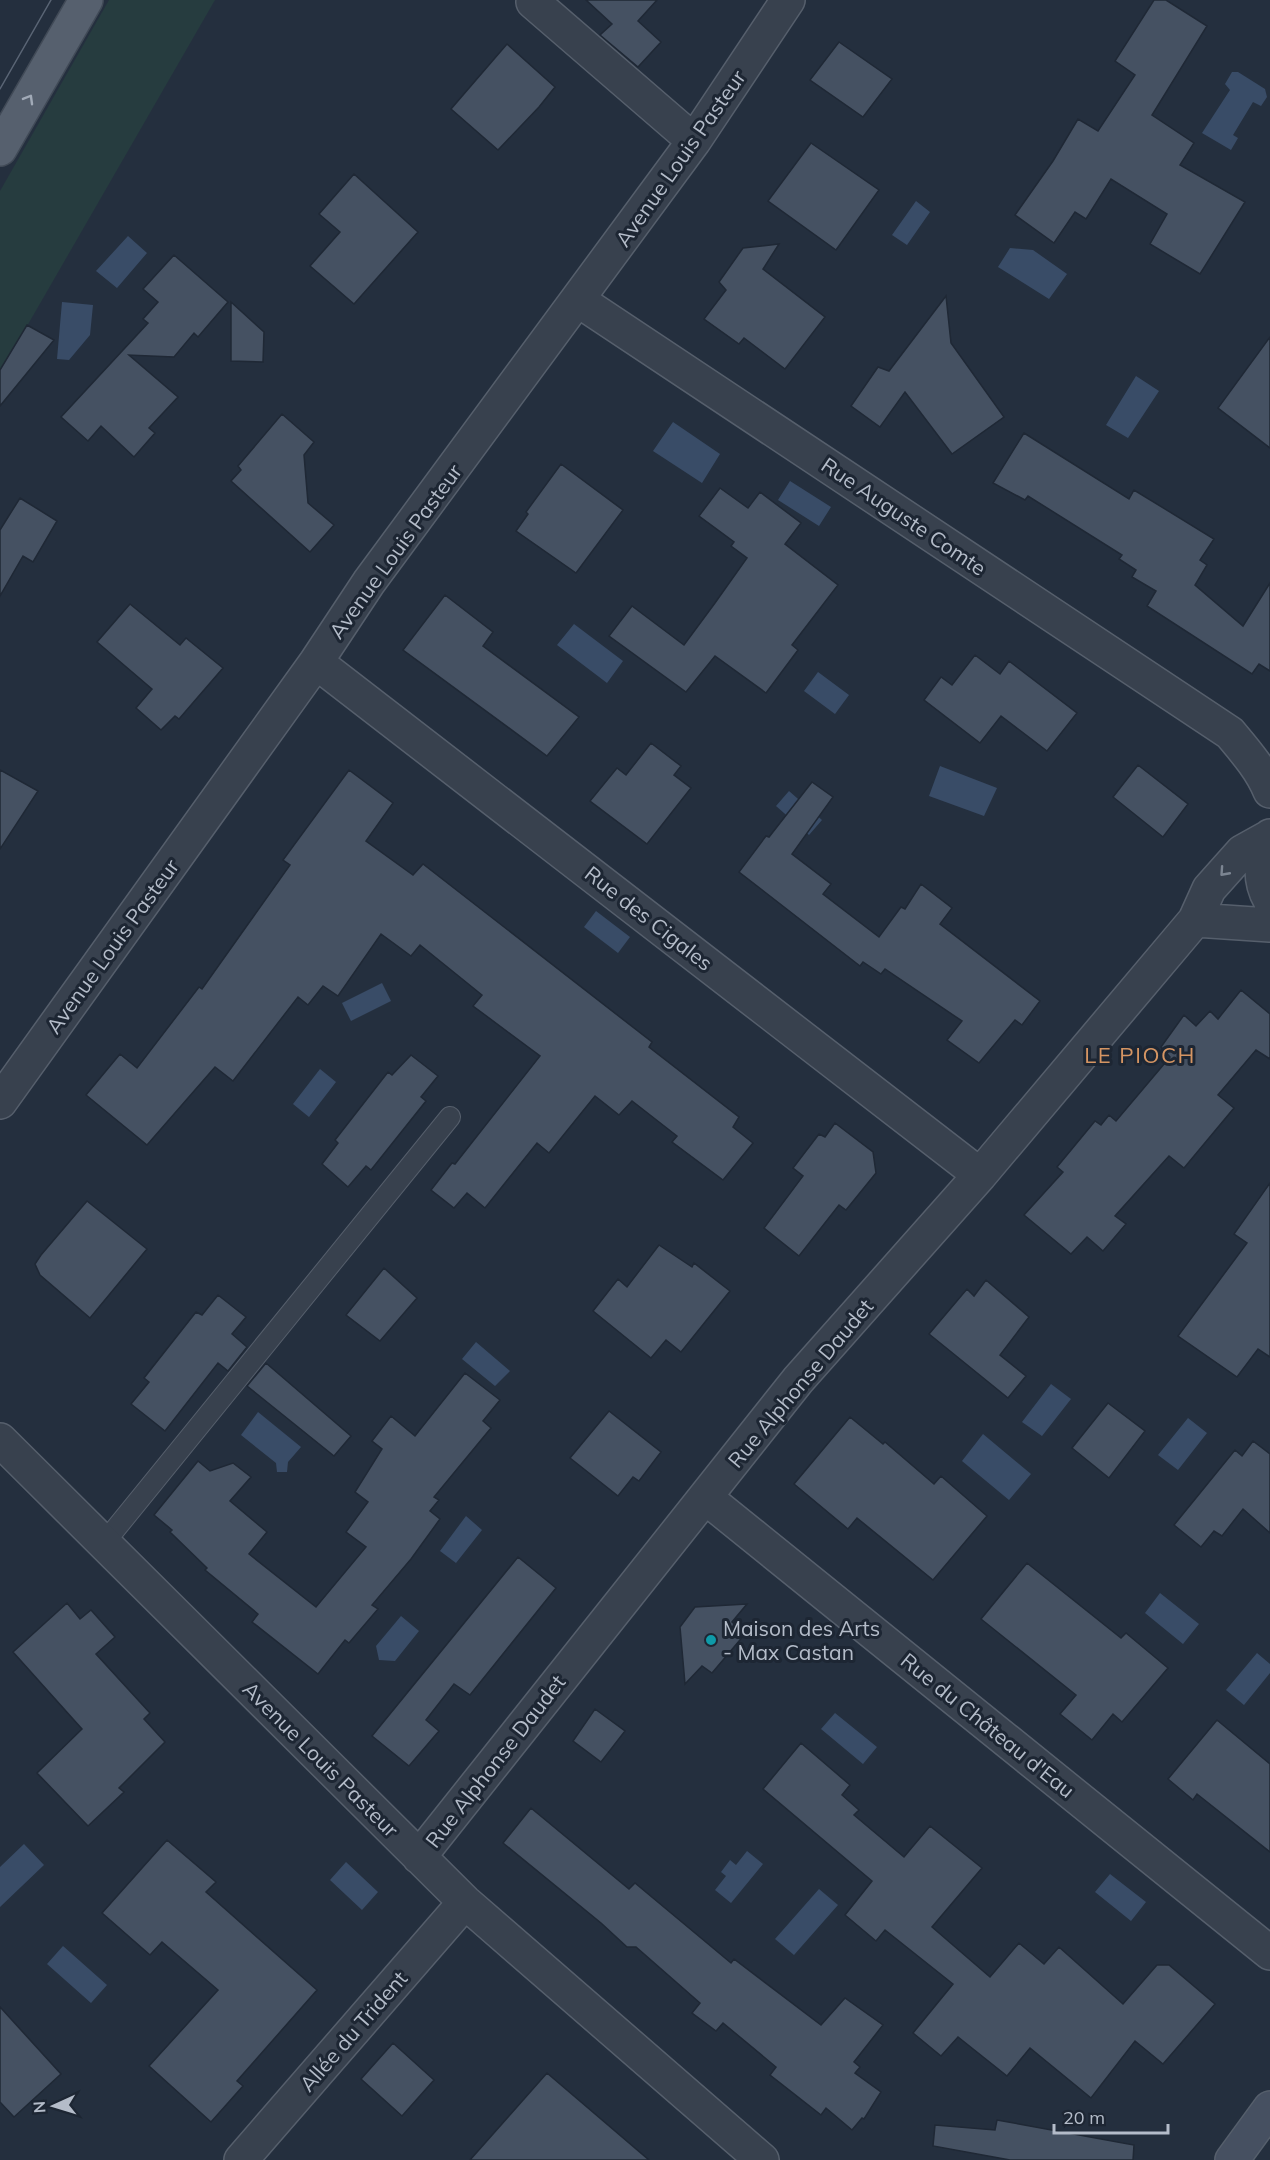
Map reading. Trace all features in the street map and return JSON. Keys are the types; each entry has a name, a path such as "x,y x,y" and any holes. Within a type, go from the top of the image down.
{"main road":[{"path":"0,149 86,0"},
{"path":"1232,2160 1270,2108"}],"street":[{"name":"Avenue Louis Pasteur","path":"0,1101 316,662 369,582 694,141 788,0"},
{"path":"533,2 694,141"},
{"name":"Rue Auguste Comte","path":"578,300 1230,733 1246,752 1270,791"},
{"name":"Rue des Cigales","path":"316,662 980,1175"},
{"name":"Rue Auguste Comte","path":"1230,733 1270,742"},
{"path":"1270,836 1263,856 1262,877 1270,900"},
{"name":"Rue Alphonse Daudet","path":"419,1857 798,1380 980,1175 1195,920 1209,889 1242,852 1270,836"},
{"path":"1195,920 1270,925"},
{"name":"Avenue Louis Pasteur","path":"0,1440 465,1902 762,2160"},
{"name":"Rue du Château d'Eau","path":"705,1497 1270,1953"},
{"name":"Allée du Trident","path":"241,2160 465,1902"}],"lane":[{"path":"104,1543 450,1117"}],"green space":[{"path":"109,0 215,0 0,373 0,191"}],"water":[{"path":"1232,72 1238,72 1265,89 1267,97 1261,106 1253,102 1233,135 1238,138 1231,150 1202,133 1230,90 1225,84"},
{"path":"916,201 930,212 907,245 892,235"},
{"path":"128,236 147,253 117,288 96,271"},
{"path":"1010,248 1033,250 1067,274 1049,299 998,267"},
{"path":"62,302 93,305 90,335 69,360 57,359"},
{"path":"1136,376 1159,391 1128,438 1106,425"},
{"path":"673,422 720,454 702,483 653,451"},
{"path":"790,481 831,507 819,526 778,500"},
{"path":"574,624 623,661 607,683 557,645"},
{"path":"818,672 849,695 835,714 804,691"},
{"path":"940,766 997,788 984,816 929,796"},
{"path":"789,791 822,820 809,835 776,806"},
{"path":"596,911 630,937 618,953 584,927"},
{"path":"382,983 391,1001 351,1021 342,1003"},
{"path":"320,1069 336,1082 309,1117 293,1104"},
{"path":"476,1342 510,1371 495,1386 462,1359"},
{"path":"1051,1384 1071,1399 1042,1436 1022,1422"},
{"path":"258,1412 301,1447 288,1462 287,1472 277,1472 276,1463 241,1435"},
{"path":"1188,1418 1207,1433 1178,1470 1158,1455"},
{"path":"983,1434 1031,1474 1009,1500 962,1461"},
{"path":"466,1516 482,1530 456,1563 440,1551"},
{"path":"1160,1593 1199,1624 1183,1644 1145,1613"},
{"path":"401,1616 419,1631 395,1661 379,1660 376,1646"},
{"path":"1257,1653 1270,1664 1270,1673 1244,1705 1226,1690"},
{"path":"835,1713 877,1747 863,1764 821,1729"},
{"path":"24,1844 44,1865 0,1907 0,1867"},
{"path":"747,1851 763,1864 731,1903 715,1890 726,1876 721,1872 730,1860 736,1865"},
{"path":"346,1862 378,1892 362,1910 330,1880"},
{"path":"1110,1874 1146,1902 1131,1921 1095,1892"},
{"path":"819,1889 838,1905 794,1955 775,1939"},
{"path":"63,1946 107,1985 91,2003 47,1964"}],"building":[{"path":"586,0 657,0 638,21 661,42 638,67 600,35 612,24"},
{"path":"1154,0 1166,0 1207,26 1152,115 1194,143 1180,165 1245,202 1200,274 1150,244 1167,214 1111,179 1086,219 1075,212 1054,243 1015,215 1053,161 1078,119 1098,131 1135,75 1115,61"},
{"path":"839,42 892,79 863,117 810,80"},
{"path":"507,44 555,87 498,150 451,109"},
{"path":"811,143 879,190 836,250 768,201"},
{"path":"354,174 418,232 354,304 310,266 340,232 319,214"},
{"path":"779,244 763,269 825,317 785,369 744,338 739,344 704,319 726,290 719,282 743,248"},
{"path":"174,255 228,302 198,337 194,333 174,357 129,355 178,397 149,428 155,433 134,457 101,426 88,441 61,417 148,323 143,319 158,302 143,289"},
{"path":"946,296 951,343 1004,417 952,454 905,392 880,427 851,406 878,367 889,371"},
{"path":"231,302 264,332 263,362 231,361"},
{"path":"27,325 54,340 0,406 0,370"},
{"path":"1270,337 1270,448 1218,408"},
{"path":"282,414 314,442 304,455 308,503 334,525 310,552 231,481 241,470 238,466"},
{"path":"1024,433 1129,499 1134,490 1214,539 1200,560 1207,565 1195,585 1243,626 1270,583 1270,671 1259,664 1252,674 1147,606 1156,591 1132,577 1136,570 1119,559 1122,555 1028,496 1025,500 993,483"},
{"path":"561,464 623,510 576,573 516,531 528,514 526,512"},
{"path":"720,488 748,508 760,492 801,523 785,544 838,585 792,645 798,650 766,693 715,656 686,692 609,636 632,606 684,645 747,558 731,546 734,542 699,516"},
{"path":"20,498 57,521 33,562 23,556 0,596 0,530"},
{"path":"445,595 493,632 483,646 579,717 547,756 403,650"},
{"path":"130,604 180,645 186,638 223,668 179,719 175,716 161,730 136,708 152,689 97,642"},
{"path":"975,655 1000,674 1009,661 1077,713 1047,751 1001,716 980,743 924,700 941,677 952,685"},
{"path":"651,743 681,766 674,775 691,788 647,844 590,801 617,768 626,775"},
{"path":"1138,765 1188,804 1163,837 1113,797"},
{"path":"0,770 38,791 0,849"},
{"path":"349,770 393,803 366,841 413,875 423,864 652,1042 649,1047 739,1117 733,1127 753,1143 723,1180 672,1142 677,1136 632,1101 619,1115 595,1096 549,1153 537,1143 485,1208 467,1193 454,1208 431,1190 452,1163 455,1164 540,1056 473,1006 482,995 420,945 411,956 381,934 338,996 323,986 308,1005 298,997 233,1081 215,1067 147,1145 86,1095 120,1054 137,1068 199,987 202,989 290,865 283,860"},
{"path":"812,782 833,797 792,854 831,884 823,894 879,937 901,907 905,909 921,884 952,908 940,924 1040,1001 1022,1025 1015,1020 979,1063 947,1040 962,1021 885,969 881,974 863,962 860,966 739,872"},
{"path":"1241,990 1270,1014 1270,1059 1256,1050 1218,1095 1234,1108 1184,1168 1169,1156 1115,1216 1126,1224 1103,1251 1087,1237 1071,1254 1024,1215 1063,1172 1057,1167 1095,1121 1101,1125 1109,1115 1116,1121 1170,1057 1161,1047 1184,1015 1196,1026 1210,1011 1218,1019"},
{"path":"411,1055 438,1076 421,1097 426,1101 371,1170 366,1166 348,1187 322,1164 338,1143 335,1140 388,1072 392,1075"},
{"path":"835,1123 873,1152 876,1173 846,1210 839,1205 799,1256 764,1228 803,1176 793,1168 819,1134 825,1137"},
{"path":"1270,1183 1270,1357 1258,1349 1237,1377 1178,1336 1247,1243 1234,1234"},
{"path":"87,1201 147,1249 90,1318 40,1275 35,1264"},
{"path":"659,1245 692,1267 694,1263 730,1291 681,1352 666,1340 651,1358 593,1311 618,1279 627,1287"},
{"path":"384,1268 417,1298 380,1341 346,1315"},
{"path":"986,1280 1029,1317 1000,1355 1026,1376 1008,1398 929,1334 967,1289 974,1296"},
{"path":"218,1295 246,1317 232,1334 247,1347 228,1371 218,1363 165,1431 131,1404 149,1382 144,1378 196,1312 202,1315"},
{"path":"266,1363 351,1436 334,1456 247,1386"},
{"path":"465,1373 500,1400 483,1421 491,1428 434,1497 439,1500 430,1511 440,1519 411,1559 372,1605 378,1609 349,1643 345,1640 318,1674 252,1622 258,1614 205,1570 207,1568 170,1532 172,1530 154,1515 198,1461 210,1471 233,1463 251,1477 230,1501 267,1532 249,1554 316,1607 366,1547 346,1532 368,1502 355,1492 382,1449 372,1441 391,1416 415,1436"},
{"path":"1108,1403 1145,1431 1109,1478 1072,1448"},
{"path":"609,1411 661,1452 639,1481 633,1477 618,1496 570,1458"},
{"path":"850,1417 883,1444 885,1442 934,1484 941,1476 987,1516 933,1580 857,1518 848,1529 794,1484"},
{"path":"1253,1441 1270,1454 1270,1533 1243,1509 1222,1536 1214,1531 1201,1547 1174,1525 1235,1450 1242,1456"},
{"path":"518,1557 556,1588 470,1695 454,1684 426,1720 439,1731 409,1766 372,1736"},
{"path":"1027,1563 1121,1638 1126,1633 1168,1668 1122,1722 1113,1714 1092,1740 1060,1714 1076,1695 981,1619"},
{"path":"67,1603 80,1619 91,1610 115,1637 96,1654 150,1713 144,1719 165,1742 119,1788 124,1792 88,1826 37,1773 82,1729 13,1652"},
{"name":"Maison des Arts - Max Castan","path":"747,1604 732,1622 745,1634 712,1673 702,1666 685,1684 680,1627 695,1607"},
{"path":"595,1709 625,1731 601,1762 573,1741"},
{"path":"1217,1720 1270,1764 1270,1852 1197,1794 1193,1800 1168,1779"},
{"path":"801,1743 850,1785 842,1795 859,1810 854,1815 904,1857 930,1826 982,1868 932,1927 990,1977 1019,1943 1044,1964 1059,1947 1123,2004 1157,1965 1169,1965 1215,2004 1163,2064 1135,2041 1091,2098 1030,2048 1007,2076 958,2037 941,2056 913,2033 953,1984 885,1930 876,1941 845,1915 872,1881 763,1789"},
{"path":"531,1808 629,1889 635,1883 731,1963 734,1959 821,2025 845,1998 883,2025 854,2062 860,2067 855,2073 881,2092 864,2119 862,2118 852,2130 826,2108 821,2115 770,2075 776,2067 723,2023 716,2031 692,2013 700,2003 636,1947 627,1947 503,1843"},
{"path":"167,1840 216,1882 206,1892 317,1990 237,2081 243,2086 211,2122 149,2066 218,1990 162,1942 150,1955 102,1913"},
{"path":"0,2007 61,2074 14,2117 0,2102"},
{"path":"393,2043 434,2080 402,2116 361,2079"},
{"path":"547,2073 649,2160 470,2160"},
{"path":"997,2120 1134,2145 1133,2160 1010,2160 933,2146 935,2125 995,2130"}],"tram line":[{"path":"0,89 51,0"}],"place":[{"name":"Maison des Arts - Max Castan","path":"711,1640"}],"district":[{"name":"LE PIOCH","path":"1140,1055"}]}
